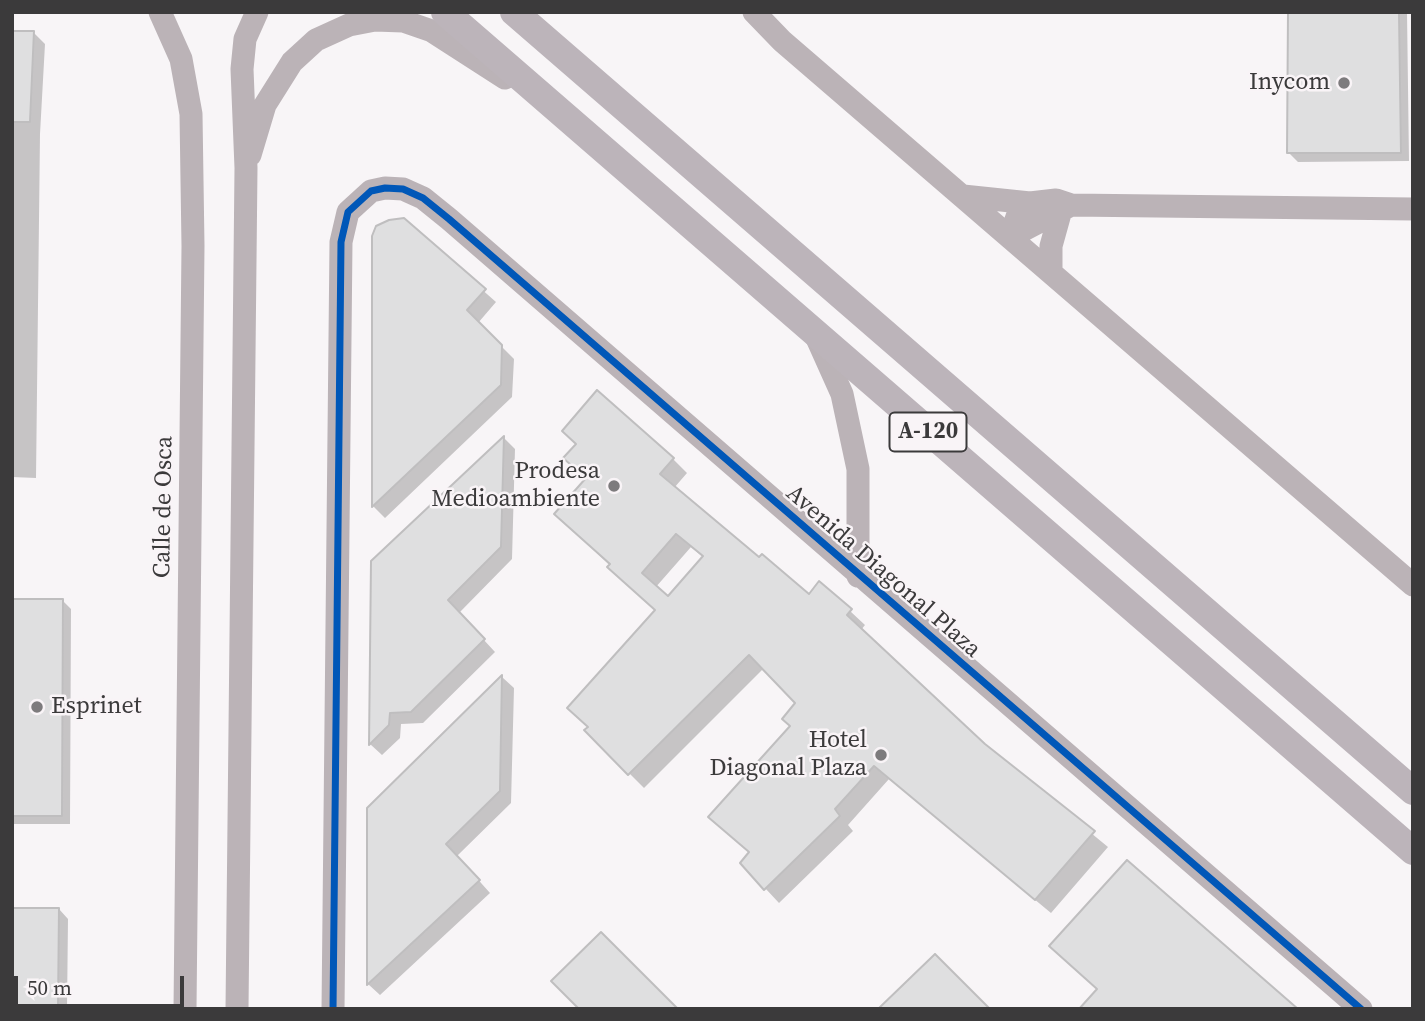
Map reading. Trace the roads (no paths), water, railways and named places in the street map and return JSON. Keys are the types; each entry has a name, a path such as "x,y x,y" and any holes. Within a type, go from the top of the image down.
{"main road":[{"name":"Avenida Diagonal Plaza","path":"445,12 559,114 1413,850"},
{"name":"A-120","path":"514,12 1413,791"}],"street":[{"name":"Calle de Osca","path":"160,12 181,59 191,114 193,246 185,1009"},
{"path":"237,1009 246,168 243,51 249,26 257,12"},
{"path":"754,12 782,41 1413,585"},
{"path":"246,168 265,105 292,62 316,40 349,25 375,20 403,21 432,31 559,114"},
{"name":"Avenida Diagonal Plaza","path":"333,1009 341,242 348,212 371,191 403,189 423,198 1361,1009"},
{"path":"962,196 1030,203 1056,200 1066,208"},
{"path":"1010,237 1018,214 1030,203"},
{"path":"1010,237 1066,208 1413,209"},
{"path":"1051,272 1051,246 1066,208"},
{"name":"Avenida Diagonal Plaza","path":"817,335 842,394 858,469 858,576"}],"place":[{"name":"Inycom","path":"1344,83"},
{"name":"Prodesa Medioambiente","path":"614,486"},
{"name":"Esprinet","path":"37,707"},
{"name":"Hotel Diagonal Plaza","path":"881,755"}]}
